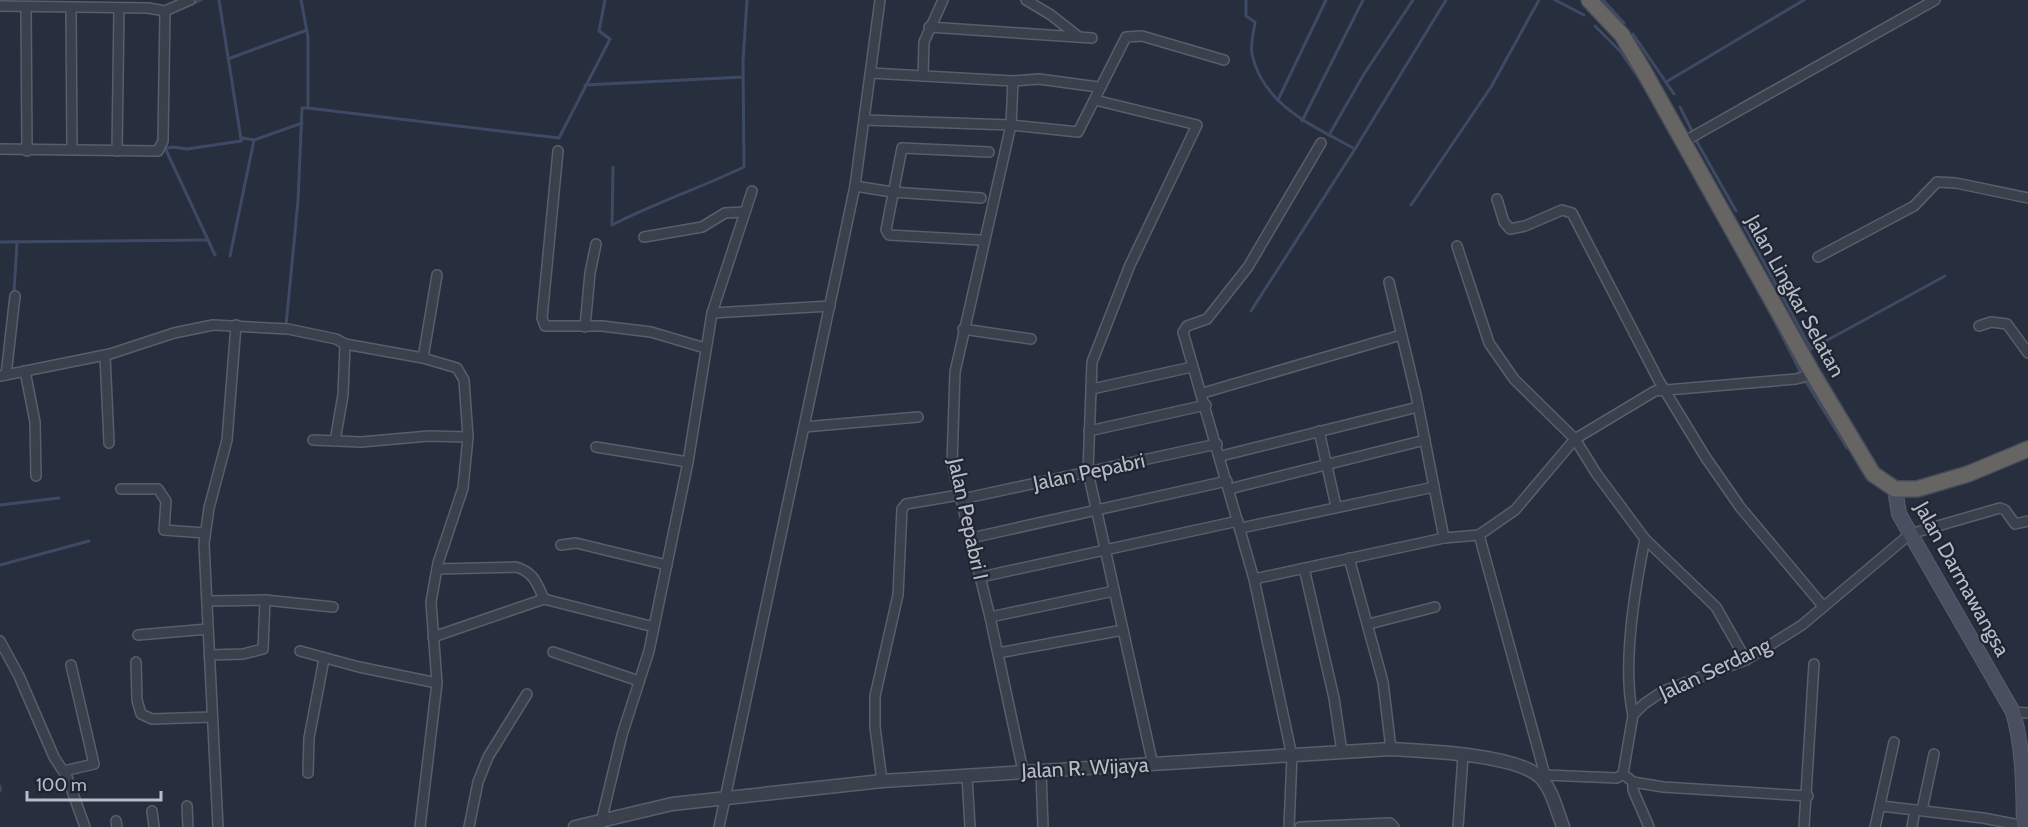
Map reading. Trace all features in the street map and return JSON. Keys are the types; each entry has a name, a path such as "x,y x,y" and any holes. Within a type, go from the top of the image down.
{"highway":[{"name":"Jalan Lingkar Selatan","path":"1589,0 1622,34 1685,141 1813,374 1873,474 1895,489"},
{"path":"1895,489 1926,487 2028,449"}],"main road":[{"name":"Jalan Darmawangsa","path":"1895,489 1895,503 1910,534 2013,712 2021,739 2024,765 2024,826"}],"street":[{"path":"0,6 26,8 51,4 71,8 119,9 148,4 165,10 190,0"},
{"path":"719,827 855,186 880,0"},
{"path":"923,76 924,42 943,0"},
{"path":"1026,0 1051,15 1079,37"},
{"path":"1685,141 1935,0"},
{"path":"26,8 27,151"},
{"path":"71,8 72,150"},
{"path":"117,151 119,9"},
{"path":"0,149 158,151 162,146 165,10"},
{"path":"929,27 1092,38"},
{"path":"865,120 1011,125 1078,132 1095,100 1098,87 1126,37 1132,34 1224,60"},
{"path":"871,73 1013,81 1039,79 1098,87"},
{"name":"Jalan Pepabri I","path":"1013,81 1011,125 963,329 952,390 952,463 981,577 1023,771"},
{"path":"1095,100 1197,125 1130,265 1092,362 1088,472 1153,765"},
{"path":"1289,827 1292,756 1254,579 1203,393 1192,367 1184,329 1207,319 1248,267 1321,143"},
{"path":"979,240 888,234 886,230 899,152 904,147 989,152"},
{"path":"558,151 542,318 545,326 651,332 705,348"},
{"path":"1818,257 1914,206 1932,185 1942,182 2028,198"},
{"path":"855,186 892,192 981,198"},
{"path":"601,824 622,735 654,627 688,462 712,313 752,191"},
{"path":"1497,199 1504,222 1510,229 1525,226 1562,210 1572,213 1664,389 1740,507 1823,606"},
{"path":"644,237 702,227 725,213 744,212"},
{"path":"585,327 596,244"},
{"path":"1456,246 1490,343 1524,392 1575,439 1596,473 1645,539 1716,607 1746,660"},
{"path":"423,358 437,275"},
{"path":"1389,282 1418,407 1444,538"},
{"path":"15,296 3,375 105,355 174,333 213,325 288,329 336,339 345,344 423,358 457,368 464,380 468,437 463,488 437,570 431,602 437,683 420,827"},
{"path":"712,313 830,306"},
{"path":"1979,326 1991,322 2007,324 2028,353"},
{"path":"218,827 205,533 227,440 236,325"},
{"path":"963,329 1031,339"},
{"path":"1203,393 1401,335"},
{"path":"334,441 343,395 345,344"},
{"path":"105,355 110,443"},
{"path":"1092,389 1192,367"},
{"path":"25,371 32,396 37,441 36,476"},
{"path":"1254,579 1444,538 1479,535 1515,510 1575,439 1641,397 1664,389 1796,379 1813,374"},
{"path":"1089,431 1206,405"},
{"path":"1221,456 1418,407"},
{"path":"804,427 918,417"},
{"path":"1318,431 1336,506"},
{"path":"313,440 361,442 438,435 468,437"},
{"path":"971,538 1326,464 1425,440"},
{"name":"Jalan Pepabri","path":"882,781 875,727 875,696 898,596 902,509 906,504 960,497 1217,444"},
{"path":"596,447 688,462"},
{"path":"981,577 1434,487"},
{"path":"121,489 158,489 163,493 166,501 164,530 205,533"},
{"path":"1910,534 2000,508 2005,510 2014,524 2028,521"},
{"name":"Jalan Serdang","path":"1633,715 1663,691 1746,660 1802,625 1910,534"},
{"path":"1479,535 1543,776 1563,827"},
{"path":"1543,776 1617,778 1623,774 1633,715 1627,687 1634,597 1645,539"},
{"path":"561,545 576,543 667,565"},
{"path":"1349,558 1369,624 1383,682 1391,749"},
{"path":"437,570 516,567 532,573 544,599"},
{"path":"1304,568 1334,698 1342,752"},
{"path":"990,617 1114,591"},
{"path":"433,637 544,599 654,627"},
{"path":"207,601 265,600 333,607"},
{"path":"209,655 243,654 262,649 265,600"},
{"path":"1369,624 1436,606"},
{"path":"138,635 208,629"},
{"path":"998,653 1123,630"},
{"path":"0,640 19,676 50,749 63,771 85,827"},
{"path":"300,651 437,683"},
{"path":"553,652 639,681"},
{"path":"308,773 309,738 324,658"},
{"path":"136,662 137,700 141,714 152,719 212,717"},
{"path":"1804,827 1808,796 1814,664"},
{"path":"63,771 94,764 71,666"},
{"path":"469,827 478,782 488,757 527,694"},
{"path":"2013,712 2028,713"},
{"path":"1875,827 1894,742"},
{"name":"Jalan R. Wijaya","path":"575,827 601,824 672,804 882,781 1391,749 1463,756 1526,768 1543,776"},
{"path":"1912,827 1934,754"},
{"path":"1458,827 1463,756"},
{"path":"1041,771 1043,827"},
{"path":"1623,774 1633,782 1710,791 1808,796"},
{"path":"967,776 970,827"},
{"path":"1633,782 1633,790 1649,827"},
{"path":"187,806 188,827"},
{"path":"1881,806 2024,826"},
{"path":"152,811 154,827"},
{"path":"1300,827 1390,823 1394,827"}],"waterway":[{"path":"192,4 201,0"},
{"path":"219,0 241,139"},
{"path":"286,326 298,201 302,108 308,108 308,37 301,0"},
{"path":"308,108 559,138 610,39 599,31 605,0"},
{"path":"613,167 612,225 744,167 743,62 747,0"},
{"path":"1246,0 1246,16 1255,22 1252,54 1267,88 1279,101 1307,123 1355,149 1446,0"},
{"path":"1278,100 1326,0"},
{"path":"1302,121 1363,0"},
{"path":"1329,135 1364,74 1413,0"},
{"path":"1411,205 1491,87 1539,0"},
{"path":"1555,0 1584,15"},
{"path":"1603,0 1624,23"},
{"path":"1666,82 1804,0"},
{"path":"1739,105 1926,0"},
{"path":"1595,26 1621,52 1642,83"},
{"path":"228,59 307,30"},
{"path":"1633,34 1674,94"},
{"path":"585,85 743,77"},
{"path":"1680,107 1693,133 1695,131"},
{"path":"163,149 173,147 187,149 241,141 243,138 254,140 302,123"},
{"path":"230,256 254,140"},
{"path":"1697,142 1736,211"},
{"path":"165,148 215,255"},
{"path":"1251,311 1355,149"},
{"path":"1743,224 1811,349 1945,276"},
{"path":"0,242 208,240"},
{"path":"14,292 17,243"},
{"path":"1771,314 1800,371"},
{"path":"1798,382 1806,382 1847,448"},
{"path":"1708,453 1741,500"},
{"path":"0,505 59,498"},
{"path":"0,565 89,541"},
{"path":"0,786 0,791"}]}
